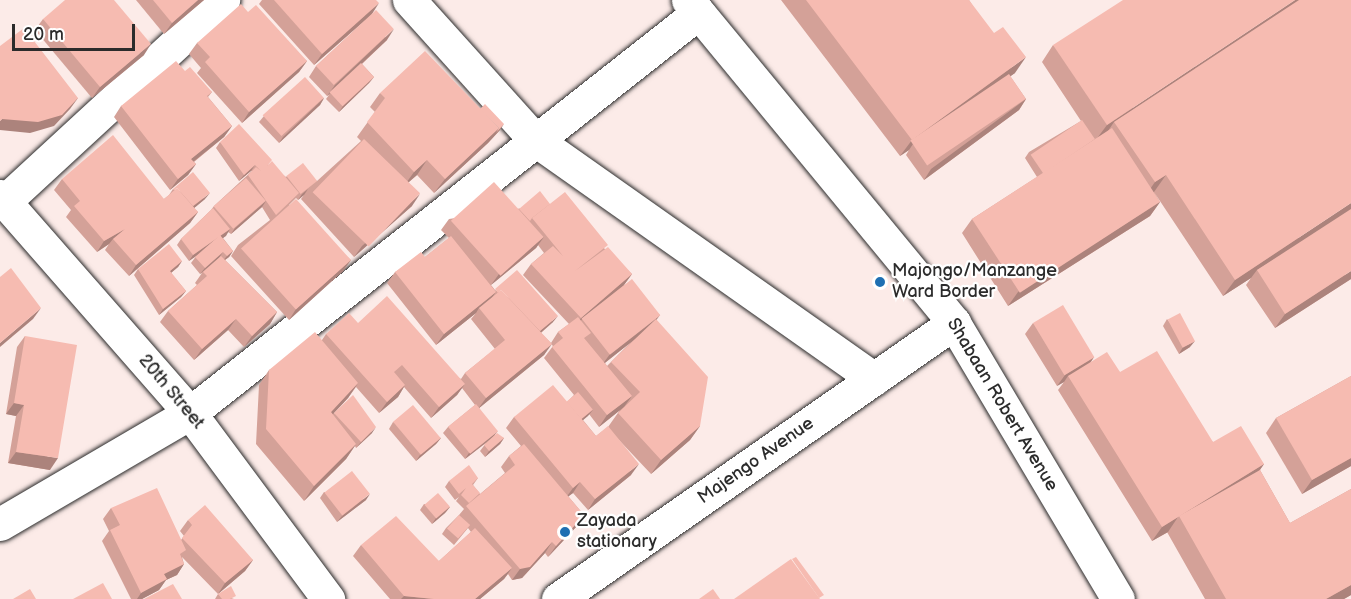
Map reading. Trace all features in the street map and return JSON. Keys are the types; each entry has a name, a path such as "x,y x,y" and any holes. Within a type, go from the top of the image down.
{"street":[{"path":"2,199 223,0"},
{"path":"409,0 534,139 874,379"},
{"path":"0,524 190,413 534,139 693,7"},
{"name":"Shabaan Robert Avenue","path":"693,7 954,323 1118,599"},
{"name":"20th Street","path":"2,199 190,413 328,599"},
{"name":"Majengo Avenue","path":"558,599 954,323"}],"building":[{"path":"65,0 114,0 151,44 100,87 43,19"},
{"path":"153,0 198,0 172,23"},
{"path":"274,0 376,0 379,3 322,54"},
{"path":"806,0 969,0 994,33 1003,27 1026,57 912,140"},
{"path":"1123,0 1295,0 1107,125 1053,45"},
{"path":"1299,0 1351,0 1351,203 1235,280 1166,175 1155,182 1114,122"},
{"path":"241,4 248,12 256,5 307,61 249,112 205,62 210,57 197,43"},
{"path":"376,10 394,29 334,85 316,66"},
{"path":"24,28 78,98 62,115 38,122 2,119 0,121 0,46"},
{"path":"425,51 499,128 445,179 427,160 414,172 367,122 385,98 380,93"},
{"path":"176,61 185,71 190,67 212,92 207,96 232,126 191,159 196,164 178,179 121,106"},
{"path":"361,63 374,77 343,106 330,92"},
{"path":"1009,74 1026,99 927,165 910,141"},
{"path":"305,77 324,98 281,136 263,115"},
{"path":"485,104 504,124 496,133 499,128 480,109"},
{"path":"1082,120 1095,139 1043,174 1031,155"},
{"path":"239,124 272,160 267,166 272,161 299,193 276,215 248,175 256,167 261,171 255,165 244,175 220,142"},
{"path":"1112,128 1160,202 1020,293 972,219"},
{"path":"113,135 164,199 177,188 198,212 136,265 113,239 125,229 104,241 74,206 80,201 62,179"},
{"path":"364,139 420,193 369,246 313,192"},
{"path":"303,163 317,181 301,194 286,176"},
{"path":"193,172 210,193 193,206 177,188 173,189"},
{"path":"246,178 266,201 233,229 214,206"},
{"path":"494,182 544,237 500,276 451,221"},
{"path":"540,191 550,204 530,221 519,209"},
{"path":"565,192 608,245 575,271 608,247 632,274 581,318 531,264 553,246 563,256 532,218"},
{"path":"296,199 351,260 296,309 241,249"},
{"path":"213,208 230,229 193,255 181,239"},
{"path":"1351,209 1351,271 1285,314 1257,270"},
{"path":"220,235 233,251 227,256 223,252 205,268 195,257"},
{"path":"451,236 496,292 444,334 395,272 421,252 425,257"},
{"path":"169,244 182,261 170,271 186,291 163,309 138,269"},
{"path":"221,256 277,312 252,336 236,319 202,349 168,311 207,276 203,272"},
{"path":"11,268 41,308 0,343 0,277"},
{"path":"517,270 558,316 540,331 501,290 498,293 495,289"},
{"path":"632,279 660,315 610,355 582,318"},
{"path":"501,290 552,344 486,398 465,373 505,340 479,308"},
{"path":"387,296 465,384 439,407 402,365 394,372 405,385 387,402 326,334 349,313 358,323"},
{"path":"1063,305 1094,357 1064,375 1033,323"},
{"path":"1180,313 1195,341 1183,348 1168,320"},
{"path":"578,317 591,333 584,338 632,396 607,415 552,347 563,338 558,332"},
{"path":"656,319 708,377 700,426 661,460 618,413 640,392 611,362"},
{"path":"315,332 358,383 331,412 356,444 314,486 266,429 269,370"},
{"path":"25,336 77,345 58,458 16,452 24,405 14,403"},
{"path":"1157,351 1213,442 1241,426 1264,464 1162,527 1068,376 1107,352 1120,372"},
{"path":"1351,376 1351,458 1312,480 1276,418"},
{"path":"553,385 596,436 608,426 639,464 595,499 580,482 573,488 514,417"},
{"path":"578,392 593,410 581,419 567,402"},
{"path":"353,395 376,427 361,442 334,413"},
{"path":"476,404 498,431 470,454 448,427"},
{"path":"413,405 441,438 421,455 393,422"},
{"path":"497,433 504,438 489,451 484,445"},
{"path":"524,444 584,515 556,546 552,542 530,567 520,569 466,506 515,465 509,456"},
{"path":"469,465 478,478 472,484 480,493 469,503 461,495 466,488 459,494 449,481"},
{"path":"1260,470 1290,523 1351,489 1351,585 1326,599 1226,599 1179,516"},
{"path":"352,471 370,494 342,515 324,493"},
{"path":"157,488 186,550 180,554 184,564 164,574 167,579 141,593 110,530 120,525 111,508"},
{"path":"438,493 450,507 436,518 424,505"},
{"path":"205,505 253,560 225,583 182,538 192,525 188,520"},
{"path":"459,515 470,525 458,538 447,528"},
{"path":"396,516 439,561 475,528 512,568 475,599 404,596 361,545"},
{"path":"796,557 824,595 819,598 792,559"},
{"path":"791,559 820,599 734,599"},
{"path":"103,583 112,599 73,599"},
{"path":"173,584 182,599 144,599"},
{"path":"231,586 236,596 222,599 218,594"},
{"path":"30,589 36,599 13,599"},
{"path":"713,589 720,599 699,599"}],"place":[{"name":"Majongo/Manzange Ward Border","path":"880,282"},
{"name":"Zayada stationary","path":"565,532"}]}
